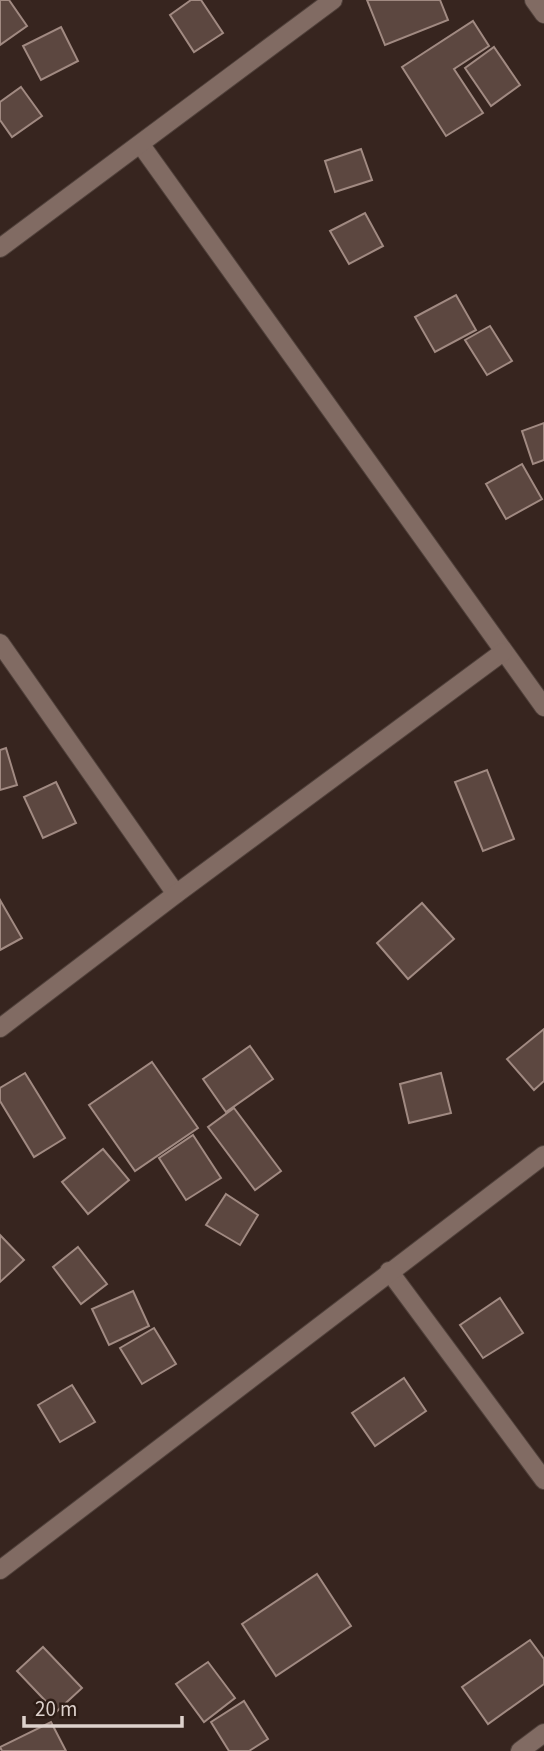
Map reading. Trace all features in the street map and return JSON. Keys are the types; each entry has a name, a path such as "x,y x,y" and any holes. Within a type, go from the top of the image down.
{"street":[{"path":"0,248 333,0"},
{"path":"534,0 544,14"},
{"path":"141,145 544,708"},
{"path":"0,643 176,894"},
{"path":"0,1028 503,652"},
{"path":"0,1570 544,1155"},
{"path":"389,1271 544,1480"},
{"path":"520,1751 544,1733"}],"building":[{"path":"0,0 9,0 27,26 0,45"},
{"path":"191,0 201,0 223,33 194,52 170,15"},
{"path":"367,0 440,0 448,20 385,45"},
{"path":"473,21 489,46 454,69 483,113 446,136 402,67"},
{"path":"61,27 78,61 41,80 23,46"},
{"path":"494,47 520,85 491,106 465,68"},
{"path":"21,87 42,116 12,137 0,120 0,102"},
{"path":"361,149 372,180 335,192 325,161"},
{"path":"365,213 383,246 349,264 330,231"},
{"path":"456,295 476,330 435,352 415,317"},
{"path":"490,326 512,361 487,375 465,340"},
{"path":"544,423 544,460 533,464 522,431"},
{"path":"522,464 542,499 506,519 486,484"},
{"path":"6,748 17,785 0,790 0,750"},
{"path":"487,770 514,839 483,851 455,782"},
{"path":"56,782 76,823 43,838 24,797"},
{"path":"0,900 22,938 0,950"},
{"path":"422,903 454,939 408,979 377,943"},
{"path":"544,1029 544,1081 534,1090 507,1059"},
{"path":"250,1046 273,1079 226,1112 203,1079"},
{"path":"152,1062 198,1128 135,1171 89,1105"},
{"path":"25,1073 65,1138 34,1157 0,1101 0,1088"},
{"path":"441,1073 451,1113 409,1123 400,1084"},
{"path":"234,1108 281,1171 255,1190 208,1127"},
{"path":"193,1135 221,1178 186,1200 159,1158"},
{"path":"103,1149 129,1180 88,1214 62,1182"},
{"path":"226,1194 258,1215 240,1245 206,1225"},
{"path":"0,1235 24,1260 0,1282"},
{"path":"78,1247 107,1284 81,1304 53,1267"},
{"path":"133,1291 149,1326 109,1345 92,1309"},
{"path":"500,1298 523,1333 483,1358 460,1325"},
{"path":"154,1328 176,1364 142,1384 120,1348"},
{"path":"404,1378 426,1411 375,1446 352,1413"},
{"path":"72,1385 95,1422 60,1442 38,1405"},
{"path":"317,1574 351,1626 276,1676 242,1624"},
{"path":"530,1640 544,1659 544,1684 488,1724 462,1687"},
{"path":"43,1647 82,1688 56,1712 17,1671"},
{"path":"208,1662 235,1698 204,1722 176,1684"},
{"path":"244,1701 268,1739 249,1751 229,1751 211,1722"},
{"path":"51,1722 66,1751 2,1751 0,1747"}]}
